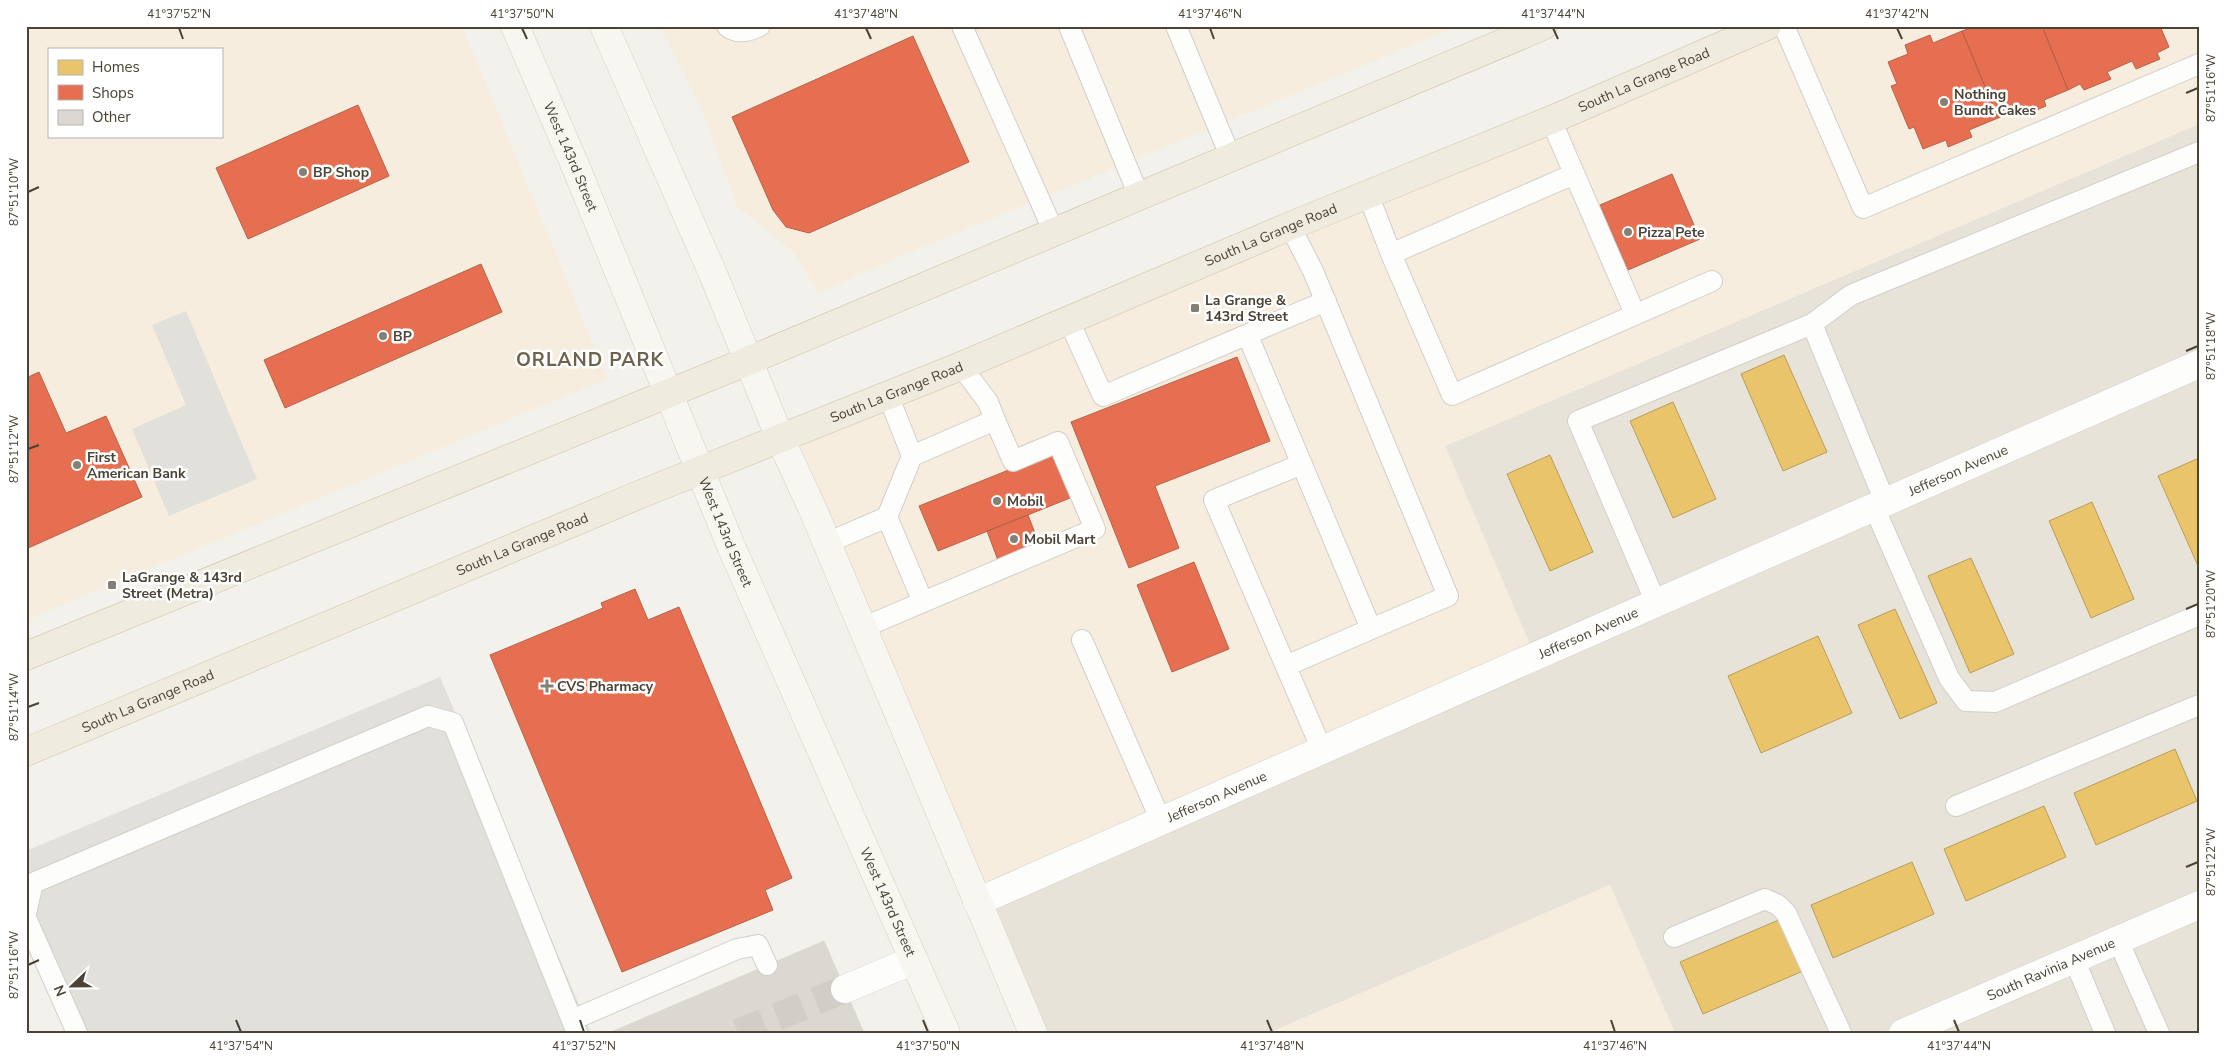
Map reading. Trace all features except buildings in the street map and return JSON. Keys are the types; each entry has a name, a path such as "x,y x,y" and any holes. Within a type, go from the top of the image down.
{"highway":[{"path":"26,656 748,361 1543,26"},
{"name":"South La Grange Road","path":"26,752 700,470 888,396 1069,321 1290,226 1551,120 1767,26"}],"main road":[{"name":"West 143rd Street","path":"514,26 576,170 731,546 946,1033"},
{"path":"604,26 712,274 1034,1033"}],"street":[{"name":"Jefferson Avenue","path":"977,902 2199,364"},
{"name":"South Ravinia Avenue","path":"1903,1033 2199,905"},
{"path":"845,989 914,960"}],"lane":[{"path":"727,26 729,29 747,32 760,26"},
{"path":"962,26 1054,232"},
{"path":"1069,26 1140,196"},
{"path":"1176,26 1231,158"},
{"path":"1784,26 1863,208 2199,64"},
{"path":"1551,120 1635,314"},
{"path":"1656,603 1578,422 1812,324 1851,294 2199,152"},
{"path":"1391,254 1574,174"},
{"path":"1368,194 1391,254 1452,395 1712,281"},
{"path":"1286,666 1448,596 1326,301 1290,226"},
{"path":"1069,321 1103,396 1248,336 1326,301"},
{"path":"1812,324 1880,504 1949,678 1966,701 1995,702 2199,615"},
{"path":"1248,336 1371,629"},
{"path":"862,628 1095,529 1058,442 1013,461 988,402 961,366"},
{"path":"827,544 887,517 912,456 888,396"},
{"path":"912,456 995,420"},
{"path":"1302,464 1214,500 1322,750"},
{"path":"887,517 923,602"},
{"path":"1082,640 1161,821"},
{"path":"1956,806 2199,705"},
{"path":"26,913 33,883 428,716 453,722 575,1026 737,949 758,945 767,965"},
{"path":"1674,937 1764,899 1778,904 1786,913 1841,1033"},
{"path":"26,918 77,1033"},
{"path":"2118,940 2158,1033"},
{"path":"2074,959 2105,1033"}],"shaded area":[{"path":"26,26 462,26 607,379 26,620"},
{"path":"660,26 1459,26 901,256 819,293 794,253 737,206 701,108"},
{"path":"1784,26 2199,26 2199,124 1445,446 1532,649 982,892 793,444"},
{"path":"2199,124 2199,896 1882,1033 1675,1033 1610,885 1269,1033 1042,1033 982,892 1531,649 1445,446"},
{"path":"186,311 257,479 169,516 132,429 186,405 152,325"},
{"path":"440,677 591,1033 82,1033 26,901 26,851"},
{"path":"1610,885 1675,1033 1269,1033"},
{"path":"2199,910 2199,1033 1917,1033"}],"tunnel":[{"path":"738,1033 845,989"}],"place":[{"name":"Nothing Bundt Cakes","path":"1944,102"},
{"name":"BP Shop","path":"303,172"},
{"name":"Pizza Pete","path":"1628,232"},
{"name":"La Grange & 143rd Street","path":"1195,308"},
{"name":"BP","path":"383,336"},
{"name":"First American Bank","path":"77,465"},
{"name":"Mobil","path":"997,501"},
{"name":"Mobil Mart","path":"1014,539"},
{"name":"LaGrange & 143rd Street (Metra)","path":"112,585"},
{"name":"CVS Pharmacy","path":"547,686"}],"district":[{"name":"ORLAND PARK","path":"590,359"}]}
